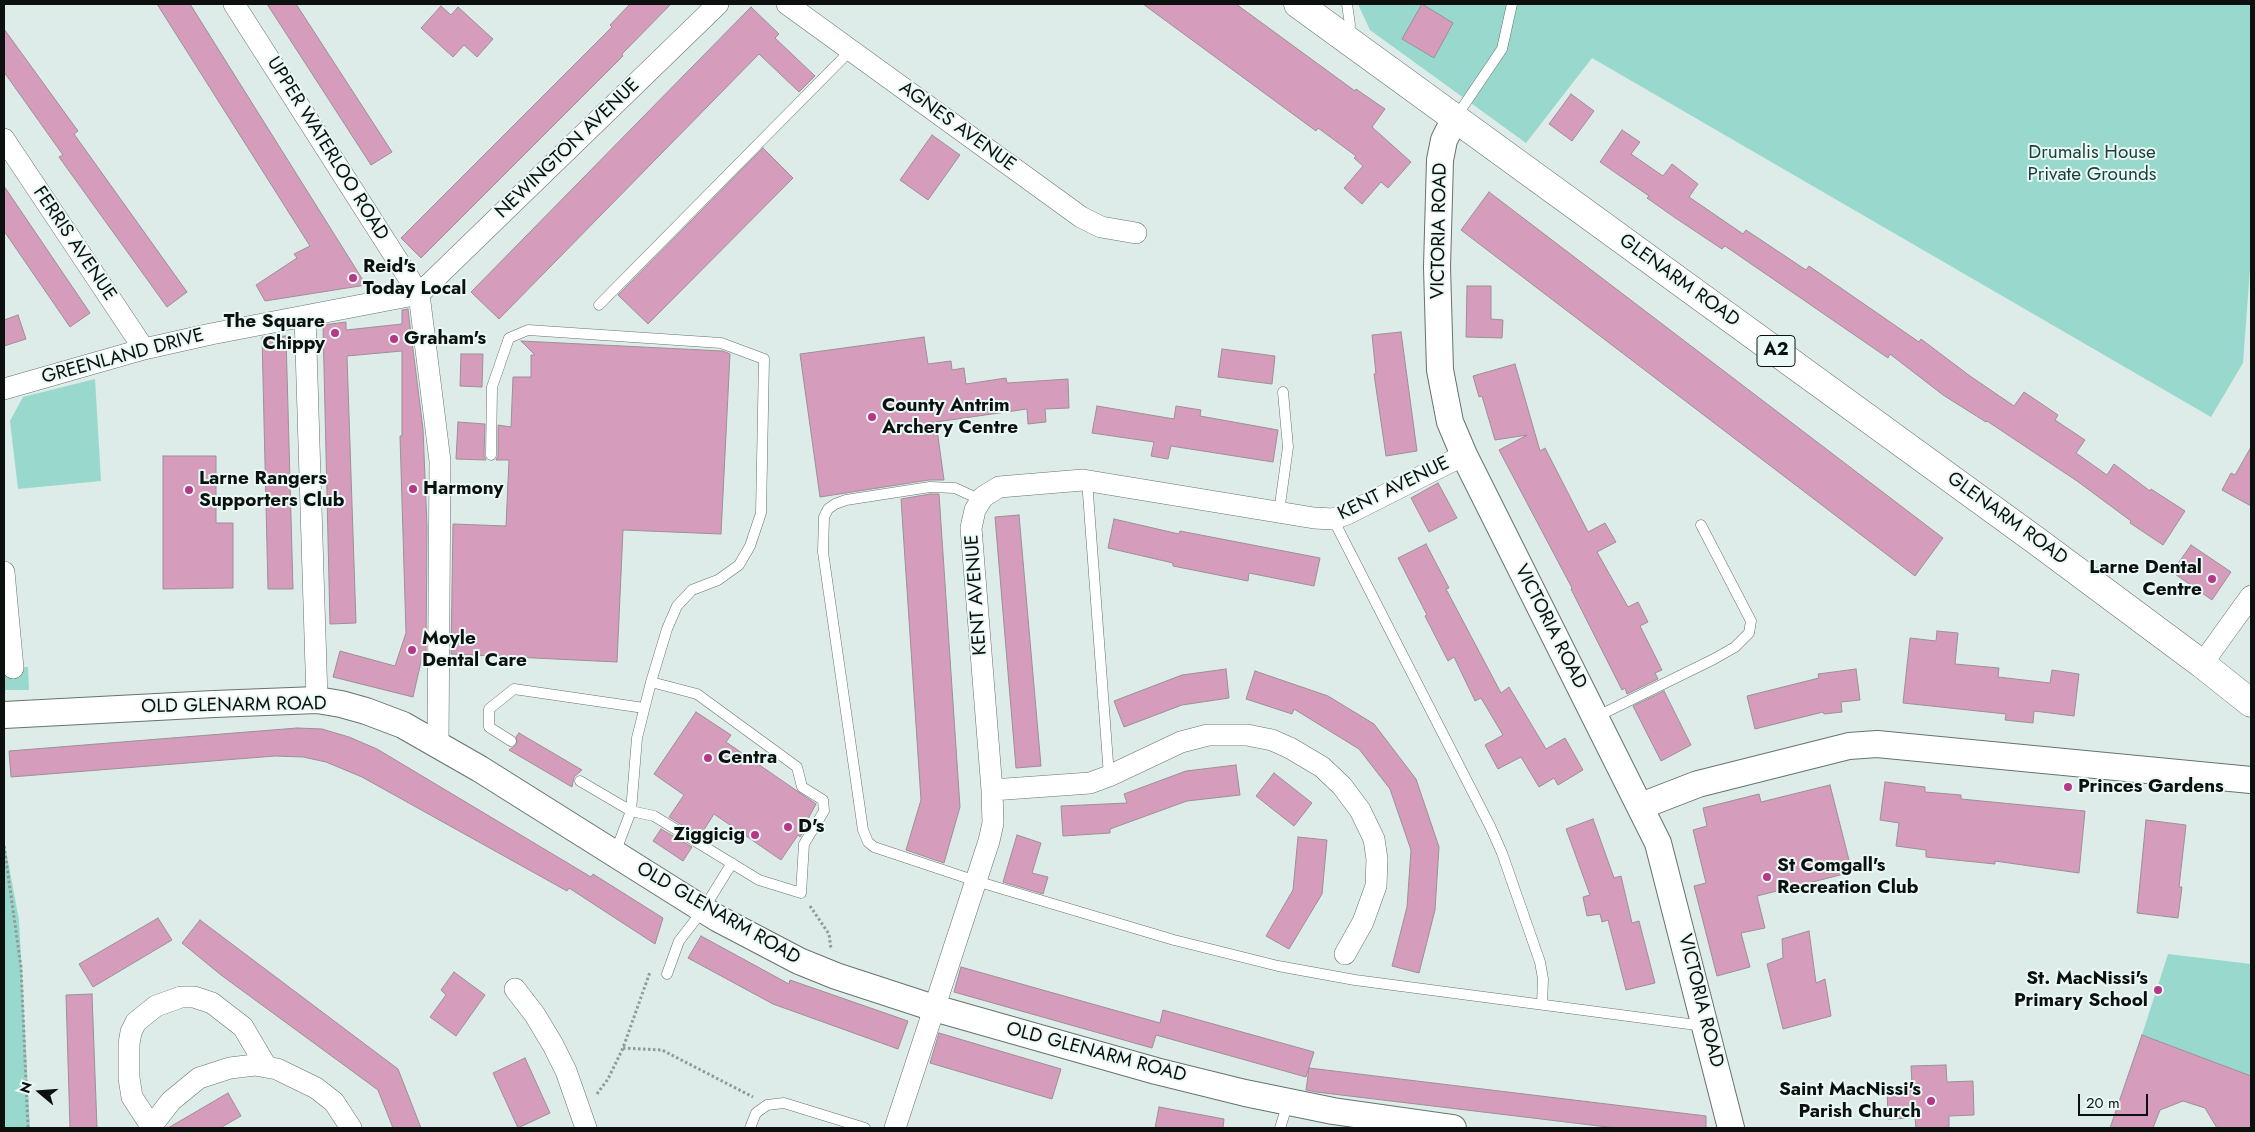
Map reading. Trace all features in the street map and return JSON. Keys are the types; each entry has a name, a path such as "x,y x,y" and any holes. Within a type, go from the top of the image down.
{"main road":[{"name":"GLENARM ROAD","path":"1298,4 2015,525 2202,664 2251,703"}],"street":[{"name":"UPPER WATERLOO ROAD","path":"234,4 419,294"},
{"name":"NEWINGTON AVENUE","path":"419,294 718,4"},
{"name":"AGNES AVENUE","path":"787,4 1087,221 1108,228 1136,233"},
{"name":"VICTORIA ROAD","path":"1455,118 1444,140 1440,160 1437,267 1440,370 1450,422 1464,455 1658,843 1731,1128"},
{"name":"FERRIS AVENUE","path":"4,139 144,349"},
{"name":"GREENLAND DRIVE","path":"4,388 144,349 211,334 419,294"},
{"path":"419,294 440,461 438,744"},
{"path":"305,316 318,700"},
{"name":"KENT AVENUE","path":"894,1128 976,881 993,822 971,534 973,515 980,500 999,487 1087,480 1314,518 1333,519 1347,514 1464,455"},
{"path":"4,572 13,668"},
{"path":"2202,664 2251,596"},
{"name":"OLD GLENARM ROAD","path":"4,715 318,700 366,711 403,726 438,744 703,910 800,961 836,976 934,1008 1156,1071 1288,1103 1453,1128"},
{"path":"992,790 1076,786 1109,776 1188,739 1228,734 1247,734 1272,740 1296,751 1322,767 1342,786 1360,810 1372,833 1377,859 1376,886 1363,922 1345,954"},
{"path":"1641,806 1698,784 1849,746 1877,744 2251,780"},
{"path":"515,989 535,1015 554,1045 586,1128"},
{"path":"266,1066 255,1044 243,1027 212,1003 188,997 175,998 156,1006 136,1022 130,1037 132,1097 150,1127 171,1101 199,1078 238,1067 266,1066 287,1072 325,1093 340,1110 351,1128"}],"lane":[{"path":"1347,4 1350,25 1348,41"},
{"path":"1455,118 1502,49 1512,4"},
{"path":"599,305 850,50"},
{"path":"491,456 492,387 509,338 528,330 721,343 764,359 761,513 750,546 739,565 718,580 692,590 677,606 667,629 637,738 631,811 615,854"},
{"path":"1279,512 1288,447 1284,392"},
{"path":"1087,480 1109,776"},
{"path":"980,500 966,492 943,487 846,500 828,509 824,517 822,530 823,552 863,830 868,842 874,847 976,881 1174,940 1278,966 1355,980 1706,1026"},
{"path":"1333,519 1502,853 1540,962 1543,979 1542,1004"},
{"path":"1595,717 1721,655 1735,647 1749,633 1752,621 1701,525"},
{"path":"580,781 631,811 654,816 759,880 801,893 804,844 824,811 823,800 802,787 797,767 697,694 651,682"},
{"path":"511,741 489,727 489,709 514,690 644,708"},
{"path":"667,974 679,942 703,910 732,863"},
{"path":"750,1128 756,1112 767,1105 784,1103 865,1128"},
{"path":"1280,1128 1288,1103"}],"path":[{"path":"4,846 21,967 28,1128"},
{"path":"801,893 828,934 836,976"},
{"path":"598,1093 608,1079 623,1048 649,972"},
{"path":"623,1048 662,1050 736,1086 767,1105"}],"green space":[{"name":"Drumalis House Private Grounds","path":"1358,4 2251,4 2251,255 2243,363 2211,417 1592,58 1526,143 1370,30"},
{"path":"95,379 101,481 18,489 10,421 23,397"},
{"path":"4,667 28,667 29,690 4,690"},
{"path":"4,840 19,920 30,1128 4,1128"},
{"path":"2168,954 2251,964 2251,1076 2142,1035"}],"building":[{"path":"157,4 190,4 366,285 265,301 256,285 297,258 294,254 310,246"},
{"path":"267,4 296,4 392,152 371,165"},
{"path":"630,4 671,4 622,54 623,56 421,258 401,238 612,27 610,25"},
{"path":"1143,4 1236,4 1355,91 1356,89 1385,109 1372,127 1411,162 1388,188 1381,182 1362,204 1344,188 1363,166 1354,158 1356,156 1318,128 1316,131"},
{"path":"1422,4 1453,23 1434,58 1402,39"},
{"path":"441,6 451,15 458,7 493,39 477,57 464,45 453,57 421,28"},
{"path":"751,7 779,34 775,38 815,76 799,92 759,54 499,319 471,292"},
{"path":"4,29 78,131 74,134 187,292 167,307 59,157 63,155 4,72"},
{"path":"1571,94 1594,111 1572,141 1549,124"},
{"path":"1622,130 1640,142 1631,154 1663,176 1672,164 1698,184 1689,197 1743,234 1746,230 1806,270 1809,266 1919,342 1921,339 2014,406 2024,392 2058,415 2055,420 2085,440 2076,453 2107,475 2114,464 2150,491 2151,489 2185,511 2163,545 2130,523 2131,521 2077,481 1987,421 1943,395 1890,354 1888,358 1725,246 1722,249 1674,217 1647,198 1649,196 1600,162"},
{"path":"932,135 960,155 928,200 900,180"},
{"path":"763,148 793,178 648,324 618,295"},
{"path":"4,186 90,313 70,327 4,231"},
{"path":"1489,192 1943,538 1915,576 1461,230"},
{"path":"1467,286 1491,286 1491,319 1503,320 1502,338 1466,337"},
{"path":"408,309 423,429 427,526 426,653 423,653 413,697 333,677 340,651 395,666 406,633 400,436 402,436 402,351 347,356 356,623 330,624 323,325 346,322 346,330 402,324 402,310"},
{"path":"18,315 26,339 4,346 4,320"},
{"path":"1401,332 1417,451 1386,456 1374,374 1376,374 1372,335"},
{"path":"286,336 293,589 268,589 262,337"},
{"name":"County Antrim Archery Centre","path":"924,337 928,364 951,361 952,370 964,368 966,384 1006,378 1007,383 1068,379 1069,408 1045,409 1046,422 1028,424 1027,409 936,422 944,480 929,480 820,497 800,354"},
{"path":"521,341 723,351 730,354 721,534 623,530 617,662 451,654 453,524 506,526 509,460 496,460 498,455 498,425 511,427 513,377 531,377 531,355 535,355"},
{"path":"1222,349 1275,356 1272,384 1218,377"},
{"path":"461,354 483,354 482,387 460,386"},
{"path":"1515,364 1540,451 1545,448 1588,532 1605,523 1616,542 1597,552 1628,607 1638,602 1648,622 1640,626 1662,670 1655,673 1658,679 1627,694 1625,688 1622,690 1572,588 1499,450 1527,435 1495,440 1482,396 1479,397 1473,376"},
{"path":"1097,406 1174,419 1176,406 1201,410 1200,416 1278,430 1273,462 1171,446 1168,459 1151,456 1154,442 1092,433"},
{"path":"458,422 485,424 484,455 486,460 456,459"},
{"path":"2251,447 2251,506 2222,490 2231,473 2235,475"},
{"name":"Larne Rangers Supporters Club","path":"163,456 216,456 216,523 233,523 233,588 163,589"},
{"path":"1438,483 1457,518 1429,532 1411,498"},
{"path":"939,494 960,807 944,863 906,850 921,800 901,499"},
{"path":"1019,515 1041,766 1016,768 995,517"},
{"path":"1114,519 1179,534 1180,531 1320,558 1314,586 1249,573 1248,581 1173,566 1173,563 1108,548"},
{"path":"1426,544 1449,588 1446,589 1501,693 1509,687 1546,749 1565,738 1583,770 1558,785 1554,778 1539,787 1521,757 1498,769 1485,745 1503,735 1481,698 1475,701 1454,657 1448,661 1398,558"},
{"path":"2191,545 2231,572 2212,600 2172,572"},
{"path":"1937,631 1958,633 1955,664 1999,668 1998,677 2050,683 2052,670 2079,674 2074,716 2034,711 2033,723 2005,720 2006,714 1903,703 1910,638 1936,641"},
{"path":"1226,669 1229,698 1182,705 1124,727 1114,701 1182,675"},
{"path":"1856,669 1860,700 1841,702 1842,712 1824,714 1823,712 1755,729 1747,696 1819,678 1818,674"},
{"path":"1255,671 1328,696 1374,724 1416,779 1439,847 1435,910 1419,973 1392,966 1407,907 1411,850 1390,789 1359,749 1294,709 1292,714 1246,699"},
{"path":"1664,691 1691,745 1661,761 1633,706"},
{"name":"Centra","path":"696,712 731,735 726,742 816,804 808,819 810,821 800,837 798,835 781,860 714,814 700,836 669,817 684,795 654,774"},
{"path":"297,728 322,729 349,737 377,749 591,877 593,874 663,918 655,944 569,888 567,891 362,777 326,762 303,757 275,756 11,777 9,751"},
{"path":"519,733 582,770 574,777 572,787 509,750 517,744 516,737"},
{"path":"1236,765 1240,795 1187,801 1110,829 1110,833 1063,836 1061,806 1127,803 1124,794 1186,771"},
{"path":"1274,773 1312,803 1294,826 1256,796"},
{"path":"1885,782 1925,787 1925,792 1961,795 1961,799 2085,811 2079,873 1995,861 1995,864 1926,857 1926,850 1896,846 1899,823 1880,820"},
{"name":"St Comgall's Recreation Club","path":"1830,785 1852,872 1757,896 1765,928 1741,933 1750,967 1717,976 1694,886 1706,883 1693,830 1707,826 1703,808 1759,794 1761,802"},
{"path":"1593,819 1614,878 1621,876 1632,923 1639,921 1655,983 1626,990 1608,920 1602,922 1600,914 1587,916 1583,897 1590,895 1566,829"},
{"path":"2146,820 2186,825 2179,887 2182,887 2178,918 2137,913"},
{"path":"661,829 692,847 683,861 653,841"},
{"path":"1017,835 1041,843 1032,873 1048,877 1043,894 1003,882"},
{"path":"1298,837 1327,840 1322,894 1289,949 1266,936 1293,890"},
{"path":"158,918 172,940 93,987 79,964"},
{"path":"200,920 398,1069 421,1128 393,1128 378,1090 221,975 182,943"},
{"path":"1809,931 1816,983 1825,979 1831,1016 1783,1029 1767,964 1783,958 1782,939"},
{"path":"701,936 789,984 790,980 908,1021 898,1049 773,1004 688,958"},
{"path":"961,967 1160,1023 1163,1010 1314,1052 1306,1077 1156,1035 1152,1048 954,992"},
{"path":"454,972 485,995 456,1036 430,1017 446,995 441,990"},
{"path":"92,994 97,1128 70,1128 66,995"},
{"path":"939,1033 1061,1069 1052,1099 930,1063"},
{"path":"2142,1035 2251,1076 2251,1128 2217,1128 2205,1108 2183,1101 2160,1110 2153,1128 2110,1128"},
{"path":"525,1058 550,1113 518,1128 493,1073"},
{"name":"Saint MacNissi's Parish Church","path":"1946,1065 1947,1082 1973,1081 1974,1115 1949,1116 1949,1128 1916,1128 1915,1118 1888,1119 1887,1086 1912,1085 1911,1066"},
{"path":"1309,1068 1706,1116 1706,1128 1616,1128 1316,1092 1306,1090"},
{"path":"228,1093 241,1116 220,1128 168,1128"},
{"path":"1159,1107 1224,1119 1223,1128 1155,1128"}],"place":[{"name":"Reid's Today Local","path":"353,278"},
{"name":"The Square Chippy","path":"335,333"},
{"name":"Graham's","path":"394,339"},
{"name":"County Antrim Archery Centre","path":"872,417"},
{"name":"Harmony","path":"413,489"},
{"name":"Larne Rangers Supporters Club","path":"189,490"},
{"name":"Larne Dental Centre","path":"2212,579"},
{"name":"Moyle Dental Care","path":"412,650"},
{"name":"Centra","path":"708,758"},
{"name":"Princes Gardens","path":"2068,787"},
{"name":"D's","path":"788,827"},
{"name":"Ziggicig","path":"755,835"},
{"name":"St Comgall's Recreation Club","path":"1767,877"},
{"name":"St. MacNissi's Primary School","path":"2158,990"},
{"name":"Saint MacNissi's Parish Church","path":"1931,1101"}]}
